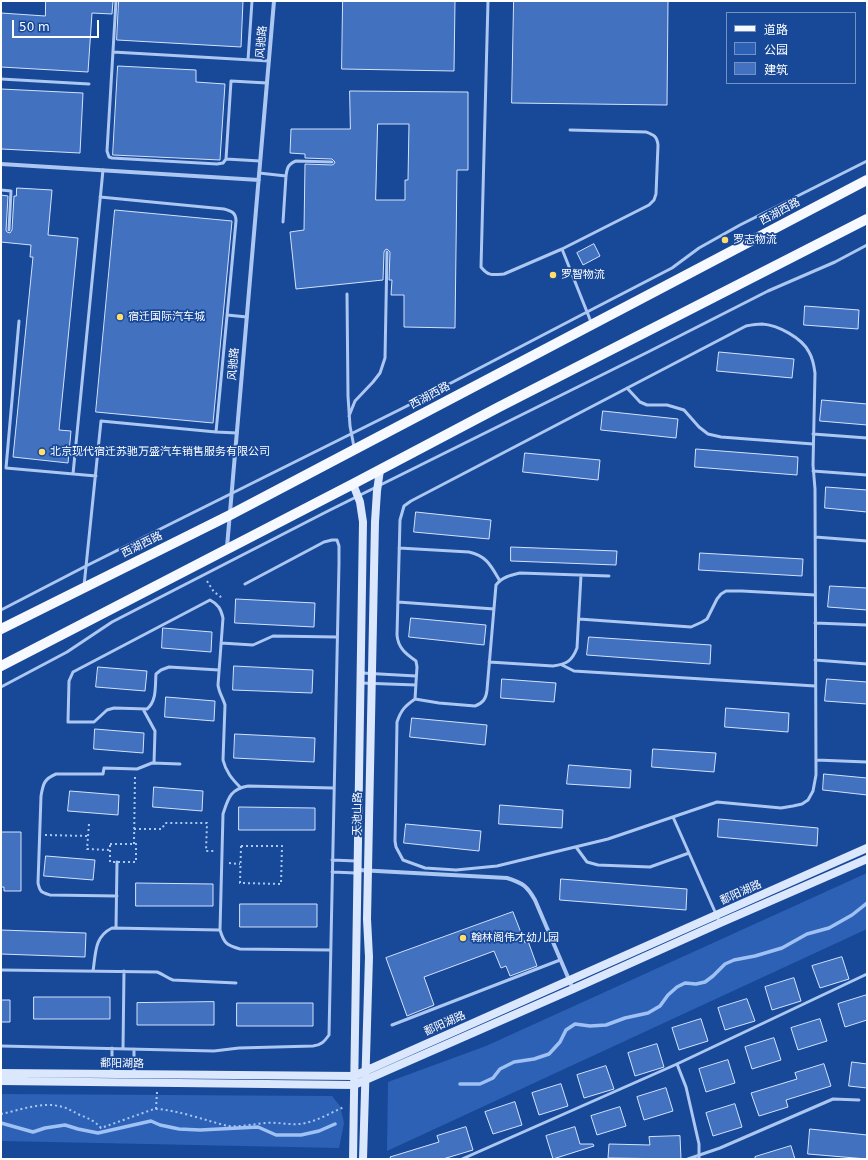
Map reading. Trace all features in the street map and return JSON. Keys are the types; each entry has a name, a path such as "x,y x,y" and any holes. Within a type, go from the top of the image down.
{"main road":[{"name":"西湖西路","path":"1,629 230,515 867,180"},
{"path":"1,666 227,550 499,407 867,219"}],"street":[{"name":"风驰路","path":"227,550 274,1"},
{"path":"1,164 259,180"},
{"name":"天池山路","path":"363,1159 369,957 367,919 375,522 377,486 380,470"},
{"name":"天池山路","path":"353,484 360,502 363,522 353,1159"},
{"name":"鄱阳湖路","path":"134,1079 157,1083 354,1085 718,919 867,848"},
{"name":"鄱阳湖路","path":"718,919 867,859"},
{"path":"358,872 368,871 507,878 524,885 536,900 571,985"},
{"name":"鄱阳湖路","path":"1,1073 134,1079 354,1076 571,985"},
{"name":"鄱阳湖路","path":"1,1081 112,1078"}],"lane":[{"path":"116,1 107,151 109,157 217,164 222,163 226,159 230,81 267,83"},
{"path":"248,60 252,1"},
{"path":"488,1 480,267 486,273 494,275 504,274 562,249 649,205 654,200 657,186 658,145 657,138 653,134 646,132 570,130"},
{"path":"113,52 269,61"},
{"path":"1,79 89,84"},
{"path":"226,159 260,161"},
{"path":"283,222 288,165 291,162 296,161 332,162"},
{"path":"1,610 352,433 672,268 699,248 740,225 867,161"},
{"path":"74,474 103,170"},
{"path":"259,173 286,176"},
{"path":"1,190 12,191 9,230"},
{"path":"100,198 224,209 234,213 236,216 216,432"},
{"path":"1,687 67,652 112,622 377,486 640,356 768,290 829,265 867,245"},
{"path":"562,249 592,324"},
{"path":"349,416 355,401 380,373 385,358 387,252"},
{"path":"347,294 349,416 355,449"},
{"path":"227,316 247,317"},
{"path":"19,321 6,468 96,476"},
{"path":"415,699 416,661 404,652 398,641 400,520 404,506 746,326 763,324 776,327 789,333 809,351 814,364 815,373 813,471 815,489 816,775 813,791 808,800 802,804 781,808 718,802 608,839 497,866 456,870 425,868 403,860 396,847 395,841 397,722 400,712 415,699 475,706 484,701 486,697 496,585 506,577 520,573 609,576"},
{"path":"627,388 640,402 647,405 667,404 684,410 699,427 708,434 721,438 813,444"},
{"path":"84,588 101,422 237,433"},
{"path":"813,434 867,438"},
{"path":"813,471 867,476"},
{"path":"815,537 867,541"},
{"path":"1,1046 214,1051 239,1048 299,1047 320,1045 329,1035 339,557 339,546 337,540 324,542 244,584"},
{"path":"399,548 469,552 478,554 486,559 500,581"},
{"path":"489,662 553,666 562,665 568,662 574,656 577,648 581,575"},
{"path":"579,619 691,627 707,619 717,599 726,591 815,595"},
{"path":"219,670 169,666 156,674 155,693 151,706 147,709 114,708 106,710 94,722 68,722 69,681 73,672 210,600 216,603 221,609 223,618 219,670 219,692 225,706 223,760 229,776 240,787"},
{"path":"398,602 494,609"},
{"path":"815,623 867,625"},
{"path":"221,643 252,645 273,636 337,637"},
{"path":"815,660 867,664"},
{"path":"562,665 574,671 815,686"},
{"path":"361,673 416,676"},
{"path":"361,683 416,685"},
{"path":"143,709 155,731 154,763"},
{"path":"816,760 867,762"},
{"path":"117,896 50,895 43,893 40,889 38,883 42,785 49,776 56,774 103,774 104,768 136,769 154,763 180,764"},
{"path":"330,950 240,948 227,944 222,939 220,930 221,863 223,814 228,798 240,787 333,788"},
{"path":"673,817 718,919"},
{"path":"576,847 587,862 598,865 650,867 689,853"},
{"path":"332,860 358,862"},
{"path":"116,928 117,862"},
{"path":"332,872 358,872"},
{"path":"93,971 96,946 106,931 112,928 220,930"},
{"path":"392,1025 560,960"},
{"path":"1,970 156,972 173,980 236,983"},
{"path":"123,1049 124,971"},
{"path":"462,1159 677,1064 867,974"},
{"path":"112,1048 112,1078"},
{"path":"134,1049 134,1079"},
{"path":"677,1064 687,1094 699,1144 699,1157"},
{"path":"688,1159 699,1157 754,1132 834,1099 859,1100"}],"path":[{"path":"204,575 214,592 220,596 222,601 221,609"},
{"path":"134,844 110,844 110,862 136,862 134,829 136,769"},
{"path":"134,829 162,829 165,823 206,823 206,851 222,851"},
{"path":"89,824 87,849 110,850"},
{"path":"40,835 88,836"},
{"path":"241,846 282,846 281,884 240,883 240,864 241,846"},
{"path":"221,863 240,864"},
{"path":"156,1109 157,1083"},
{"path":"1,1114 37,1106 55,1106 62,1107 97,1122 101,1128 156,1109 176,1112 228,1126 246,1126 265,1123 294,1124 309,1122 353,1103"}],"green space":[{"path":"867,873 867,929 387,1151 388,1082 486,1046"},
{"path":"1,1094 332,1096 340,1106 344,1123 339,1148 1,1141"}],"building":[{"path":"46,1 113,1 112,14 92,13 88,72 1,67 1,13 45,16"},
{"path":"119,1 243,1 241,47 117,40"},
{"path":"343,1 455,1 454,71 342,69"},
{"path":"514,1 668,1 667,105 512,103"},
{"path":"118,66 196,70 196,82 225,84 220,160 113,155"},
{"path":"1,89 83,93 80,153 1,149"},
{"path":"350,91 468,92 468,170 457,170 455,328 404,327 404,295 391,295 392,280 389,280 390,252 387,249 384,252 383,280 296,289 290,232 304,230 305,164 332,165 335,162 332,159 305,158 305,154 290,153 291,129 350,129","holes":["378,124 409,124 408,180 405,180 405,200 376,200"]},
{"path":"17,188 52,190 48,235 78,238 59,430 71,431 68,463 13,457 33,257 30,257 31,245 1,242 1,195 8,196 6,230 10,233 12,230 14,196 16,196"},
{"path":"115,210 232,221 213,423 96,412"},
{"path":"594,244 600,256 583,265 577,253"},
{"path":"805,306 859,310 858,329 804,325"},
{"path":"719,352 794,359 792,378 717,371"},
{"path":"822,400 867,404 867,425 820,421"},
{"path":"603,411 678,419 676,438 601,430"},
{"path":"696,449 798,457 797,475 695,467"},
{"path":"525,453 600,460 598,480 523,472"},
{"path":"826,487 867,490 867,512 825,508"},
{"path":"416,512 491,520 489,539 414,532"},
{"path":"511,547 617,551 616,565 511,561"},
{"path":"700,553 803,559 802,576 699,570"},
{"path":"830,586 867,588 867,610 828,607"},
{"path":"236,599 315,603 314,627 235,623"},
{"path":"411,618 486,625 484,645 409,637"},
{"path":"163,628 212,632 211,652 162,648"},
{"path":"589,637 711,645 710,664 587,655"},
{"path":"234,666 313,670 312,693 233,690"},
{"path":"98,667 147,671 145,691 96,687"},
{"path":"502,679 556,683 554,702 501,698"},
{"path":"827,679 867,682 867,704 825,701"},
{"path":"166,697 215,701 214,721 165,717"},
{"path":"726,708 789,713 788,732 725,727"},
{"path":"412,718 487,725 485,745 410,737"},
{"path":"95,729 144,733 143,753 94,749"},
{"path":"235,734 315,738 314,762 234,758"},
{"path":"653,749 716,753 714,772 652,767"},
{"path":"569,765 631,770 630,788 567,784"},
{"path":"824,774 867,778 867,795 823,790"},
{"path":"154,787 203,791 202,811 153,807"},
{"path":"70,791 119,795 118,815 68,811"},
{"path":"500,805 563,810 562,828 499,824"},
{"path":"239,807 315,808 315,830 239,830"},
{"path":"719,819 818,828 817,846 718,837"},
{"path":"406,824 481,831 479,851 404,843"},
{"path":"1,832 21,832 21,891 4,891 4,887 1,887"},
{"path":"46,856 95,860 93,880 44,876"},
{"path":"561,879 687,889 686,910 560,900"},
{"path":"136,883 213,884 213,906 136,906"},
{"path":"240,904 317,904 317,927 240,927"},
{"path":"513,912 525,943 528,941 537,966 510,976 506,966 501,968 494,951 424,977 434,1005 407,1016 386,958"},
{"path":"1,930 86,933 85,957 1,954"},
{"path":"842,957 849,979 820,988 812,966"},
{"path":"794,978 801,1001 772,1010 765,987"},
{"path":"867,995 867,1020 845,1027 838,1004"},
{"path":"34,997 110,997 110,1019 34,1019"},
{"path":"747,999 755,1021 725,1030 718,1008"},
{"path":"1,1000 10,1000 10,1022 1,1022"},
{"path":"214,1002 214,1025 137,1025 137,1003"},
{"path":"237,1003 313,1003 313,1026 237,1026"},
{"path":"701,1019 708,1041 679,1050 672,1028"},
{"path":"820,1019 827,1041 798,1050 791,1028"},
{"path":"774,1038 781,1060 752,1069 745,1047"},
{"path":"657,1044 664,1067 635,1076 628,1053"},
{"path":"728,1060 735,1083 706,1092 699,1069"},
{"path":"852,1062 867,1064 867,1088 849,1086"},
{"path":"824,1064 831,1086 786,1100 788,1107 759,1116 751,1093 797,1079 795,1073"},
{"path":"606,1066 614,1089 584,1098 577,1075"},
{"path":"561,1084 568,1106 539,1115 532,1093"},
{"path":"666,1088 673,1111 644,1120 637,1097"},
{"path":"515,1102 522,1125 493,1134 485,1112"},
{"path":"735,1104 742,1127 713,1136 706,1113"},
{"path":"620,1107 626,1126 597,1135 591,1116"},
{"path":"466,1127 473,1150 443,1159 391,1159 390,1157 439,1142 437,1136"},
{"path":"575,1127 580,1144 593,1144 594,1146 553,1159 546,1136"},
{"path":"810,1129 867,1135 867,1159 808,1154"},
{"path":"680,1136 681,1159 608,1158 609,1144 650,1145 649,1137"},
{"path":"791,1146 795,1159 755,1159 755,1157"}],"waterway":[{"path":"460,1084 480,1084 493,1078 500,1069 514,1062 534,1059 549,1054 560,1042 566,1030 575,1024 590,1026 606,1025 625,1018 648,1013 660,1006 668,995 677,987 685,983 696,984 705,982 725,964 734,960 755,956 782,948 807,934 829,928 852,915 867,903"},
{"path":"1,1123 33,1132 45,1128 65,1125 98,1133 151,1121 160,1125 179,1129 200,1130 258,1127 276,1135 301,1135 319,1131 335,1124"}],"place":[{"name":"罗志物流","path":"725,240"},
{"name":"罗智物流","path":"553,275"},
{"name":"宿迁国际汽车城","path":"120,317"},
{"name":"北京现代宿迁苏驰万盛汽车销售服务有限公司","path":"42,452"},
{"name":"翰林阁伟才幼儿园","path":"463,938"}]}
